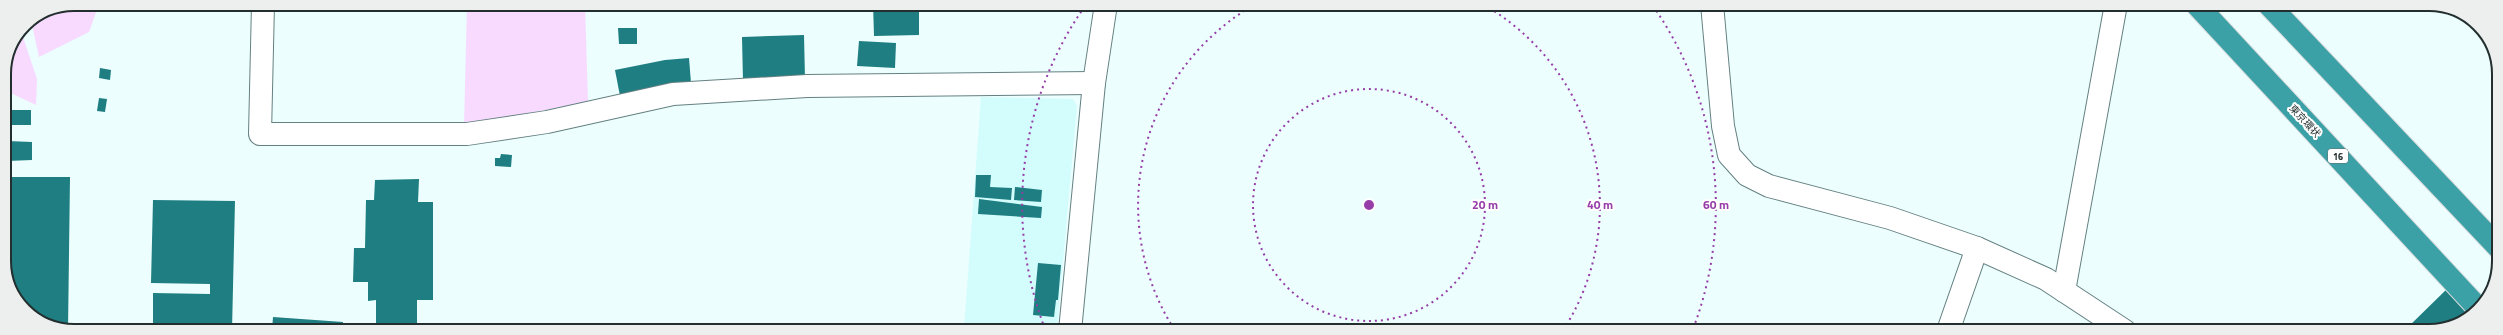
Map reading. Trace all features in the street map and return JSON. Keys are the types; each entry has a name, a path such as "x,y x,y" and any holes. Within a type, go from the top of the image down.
{"highway":[{"name":"東京環状","path":"2203,11 2475,304"},
{"path":"2276,11 2492,241"}],"street":[{"path":"263,11 260,134 467,134 547,122 673,94 689,93 807,86 1094,83"},
{"path":"1071,324 1094,83 1105,11"},
{"path":"1713,11 1723,126 1729,155 1747,175 1769,186 1890,218 1977,248 2046,279 2114,324"},
{"path":"2064,291 2115,11"},
{"path":"1950,324 1977,248"}],"shaded area":[{"path":"96,11 89,32 39,57 32,27 39,22 61,12"},
{"path":"467,11 585,11 588,102 464,125"},
{"path":"23,37 37,79 36,105 11,93 12,61"},
{"path":"981,97 1073,99 1077,106 1057,324 964,324"}],"building":[{"path":"873,11 919,11 919,35 874,36"},
{"path":"618,28 637,28 637,44 619,44"},
{"path":"804,35 805,79 743,81 742,37"},
{"path":"859,41 896,43 895,68 857,66"},
{"path":"689,58 691,83 620,96 615,70 665,60"},
{"path":"100,68 111,70 110,80 99,78"},
{"path":"99,98 107,99 105,112 97,111"},
{"path":"11,110 31,110 31,125 11,125"},
{"path":"11,141 32,142 32,160 11,161"},
{"path":"501,154 512,155 511,167 495,166 495,158 500,158"},
{"path":"976,175 991,175 990,187 1012,188 1011,200 975,197"},
{"path":"11,177 70,177 68,323 57,322 32,308 19,293 14,282 11,261"},
{"path":"419,179 418,202 433,202 433,300 417,300 417,324 376,324 376,300 368,301 368,282 353,282 354,248 365,248 366,200 374,200 375,180"},
{"path":"1015,187 1042,190 1041,202 1014,200"},
{"path":"979,199 1042,207 1041,218 978,214"},
{"path":"153,200 235,201 232,324 153,324 153,293 210,294 210,284 151,283"},
{"path":"1038,263 1061,265 1058,300 1056,300 1054,317 1033,315"},
{"path":"2451,285 2470,308 2453,319 2442,323 2411,324"},
{"path":"273,317 343,322 343,324 272,324"}]}
